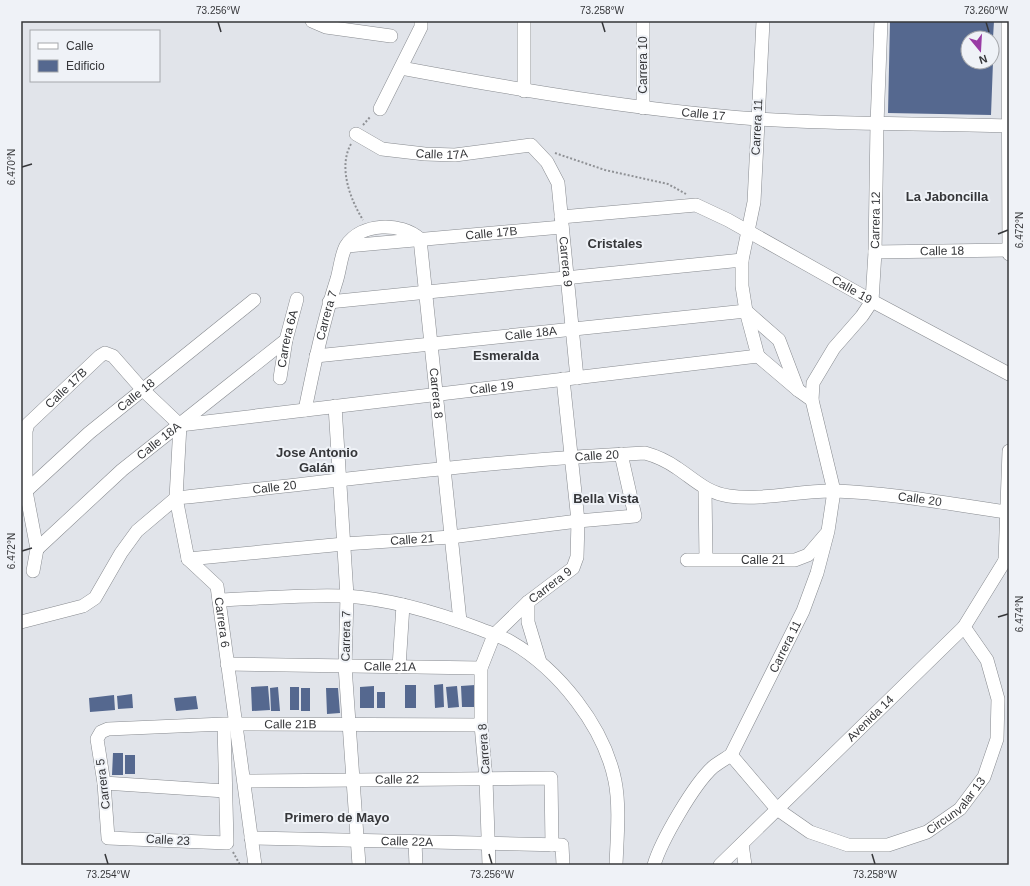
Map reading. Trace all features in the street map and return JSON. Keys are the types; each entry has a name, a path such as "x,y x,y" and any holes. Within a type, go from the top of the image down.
{"street":[{"path":"312,21 326,27 391,36"},
{"path":"380,109 421,27 421,21"},
{"path":"524,21 524,91"},
{"name":"Carrera 10","path":"643,21 643,108"},
{"name":"Carrera 11","path":"746,311 742,286 742,260 754,202 763,21"},
{"name":"Carrera 12","path":"872,301 875,252 877,124 881,21"},
{"path":"1008,21 1009,254"},
{"name":"Calle 17","path":"400,68 524,91 643,108 757,119 877,124 1008,126"},
{"name":"Calle 17A","path":"356,134 382,149 432,154 455,155 530,145"},
{"name":"Carrera 9","path":"530,145 547,162 558,183 577,378"},
{"name":"Calle 19","path":"696,205 1009,374"},
{"name":"Calle 17B","path":"420,239 696,205"},
{"path":"346,246 356,237 369,230 388,226 404,229 414,233 420,239"},
{"path":"346,246 420,239"},
{"name":"Carrera 8","path":"420,239 460,621"},
{"name":"Carrera 7","path":"305,410 316,356 346,246"},
{"name":"Calle 18","path":"875,252 1009,250"},
{"path":"330,302 742,260"},
{"name":"Carrera 6A","path":"280,378 286,340 297,299"},
{"name":"Calle 18","path":"24,491 89,433 254,300"},
{"path":"812,400 813,383 823,366 834,348 862,316 872,301"},
{"path":"746,311 758,356 812,400"},
{"path":"746,311 779,340 798,390"},
{"name":"Calle 18A","path":"316,356 746,311"},
{"name":"Calle 18A","path":"37,549 122,470 286,340"},
{"name":"Calle 17B","path":"24,491 26,431 28,424 100,356 105,353 113,356 142,389"},
{"name":"Calle 19","path":"180,425 758,356"},
{"name":"Carrera 9","path":"494,635 528,602 573,568 577,557 578,521 563,379"},
{"path":"142,389 180,425 176,498 188,559"},
{"name":"Carrera 11","path":"654,865 670,831 695,787 713,768 730,755 803,611 817,573 828,531 834,491 812,400"},
{"name":"Carrera 7","path":"335,406 347,596 345,666 359,865"},
{"path":"1007,556 1009,451"},
{"name":"Calle 20","path":"176,498 340,482 444,468 644,452 660,458 692,478 705,490 729,496 761,496 834,491 912,498 1007,512"},
{"name":"Calle 21","path":"188,559 344,544 451,537 578,521 635,516 621,454"},
{"path":"705,490 706,559"},
{"path":"24,491 37,549 33,571"},
{"path":"21,622 83,606 95,598 121,553 137,531 176,498"},
{"name":"Calle 21","path":"687,560 795,560 808,555 828,531"},
{"name":"Avenida 14","path":"720,865 964,627 1007,556"},
{"name":"Carrera 6","path":"188,559 217,586 227,664 230,724 244,782 255,865"},
{"path":"219,600 315,595 347,596 403,605 460,621 510,641 540,662 568,690 592,724 603,745 615,782 616,865"},
{"path":"528,602 528,622 540,662"},
{"path":"399,667 403,605"},
{"name":"Circunvalar 13","path":"777,809 810,832 848,845 888,845 927,832 960,809 984,777 997,739 998,699 986,660 964,627"},
{"name":"Carrera 8","path":"489,865 486,778 482,725 481,668 494,635"},
{"name":"Calle 21A","path":"227,664 481,668"},
{"path":"227,843 225,791 230,724"},
{"name":"Calle 21B","path":"101,732 108,729 230,724 482,725"},
{"name":"Carrera 5","path":"101,732 97,739 104,783 108,838"},
{"path":"730,755 777,809"},
{"name":"Calle 22","path":"244,782 551,778 557,845"},
{"path":"104,783 225,791"},
{"name":"Calle 23","path":"108,838 227,843"},
{"name":"Calle 22A","path":"251,838 557,845"},
{"path":"415,842 416,865"},
{"path":"742,844 745,865"},
{"path":"557,845 563,865"}],"path":[{"path":"369,230 357,211 349,187 344,163 348,148 356,134 368,119 380,109"},
{"path":"553,153 605,170 668,184 684,192 696,205"},
{"path":"227,843 238,858 240,865"}],"building":[{"path":"890,21 994,21 993,30 960,30 960,70 993,70 991,115 888,113"},
{"path":"443,684 444,707 435,708 434,685"},
{"path":"405,685 416,685 416,708 405,708"},
{"path":"475,685 476,707 462,707 461,686"},
{"path":"268,686 270,710 252,711 251,687"},
{"path":"374,686 374,708 360,708 360,687"},
{"path":"457,686 459,707 448,708 446,687"},
{"path":"278,687 280,711 271,711 270,688"},
{"path":"290,687 299,687 299,710 290,710"},
{"path":"301,688 310,688 310,711 301,711"},
{"path":"326,688 338,688 340,713 327,714"},
{"path":"377,692 385,692 385,708 377,708"},
{"path":"132,694 133,708 118,709 117,696"},
{"path":"114,695 115,710 90,712 89,698"},
{"path":"196,696 198,709 176,711 174,698"},
{"path":"113,753 123,753 123,775 112,775"},
{"path":"125,755 135,755 135,774 125,774"}],"district":[{"name":"La Jaboncilla","path":"947,196"},
{"name":"Cristales","path":"615,243"},
{"name":"Esmeralda","path":"506,355"},
{"name":"Jose Antonio Galán","path":"317,460"},
{"name":"Bella Vista","path":"606,498"},
{"name":"Primero de Mayo","path":"337,817"}]}
